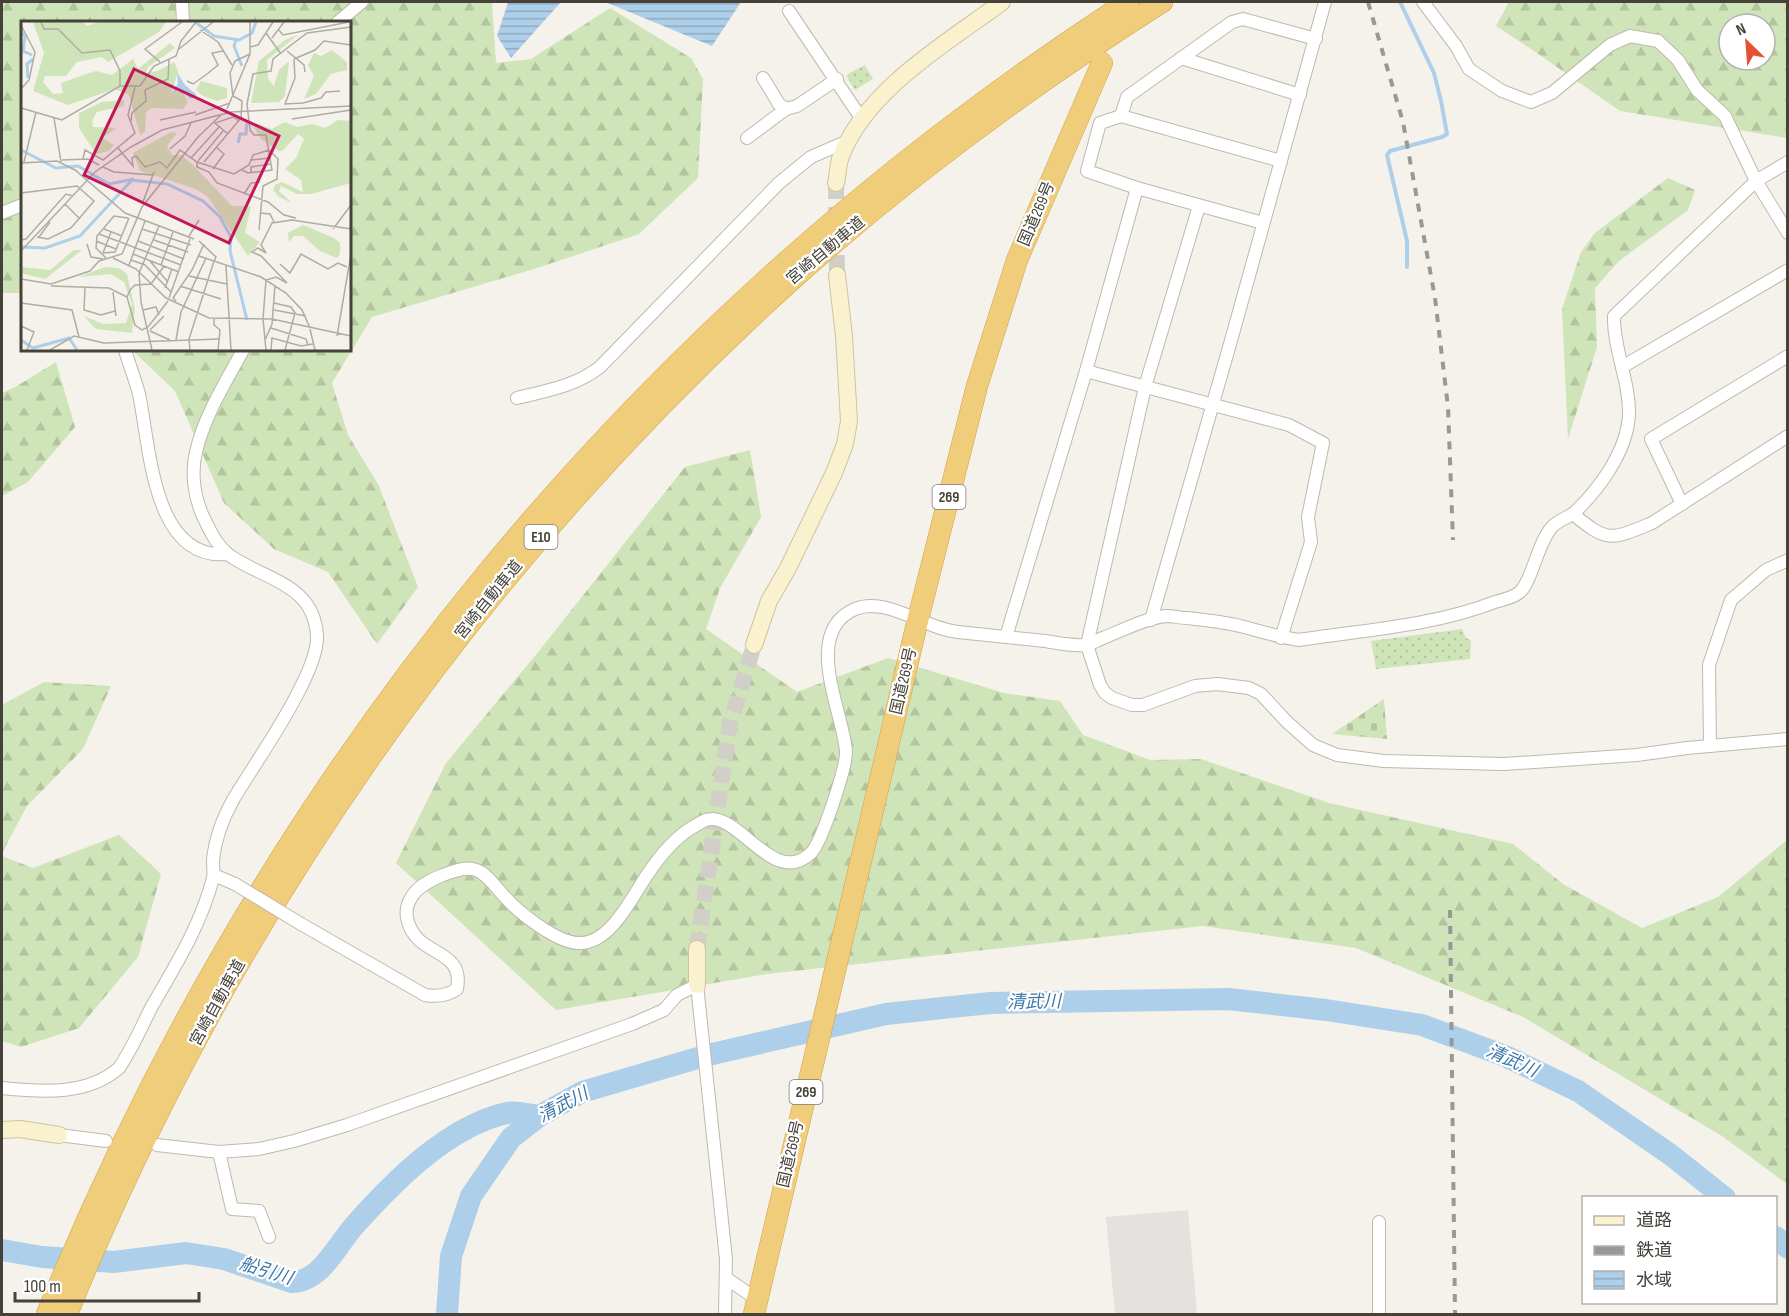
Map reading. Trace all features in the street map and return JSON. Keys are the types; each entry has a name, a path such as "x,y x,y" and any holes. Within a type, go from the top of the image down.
{"highway":[{"name":"宮崎自動車道","path":"67,1314 91,1231 131,1125 184,1022 246,915 321,795 411,668 500,556 639,401 773,272 884,177 986,98 1128,2"},
{"name":"宮崎自動車道","path":"47,1314 262,923 337,805 418,689 508,575 652,414 786,285 896,192 997,114 1095,45 1162,2"},
{"name":"国道269号","path":"755,1306 918,619 977,386 1017,260 1102,63"}],"street":[{"path":"182,2 183,21"},
{"path":"339,21 362,2"},
{"path":"836,183 840,158 861,118 893,84 1002,2"},
{"path":"1151,620 1325,2"},
{"path":"1423,2 1456,46 1468,69 1502,91 1531,102 1552,93 1610,45 1630,36 1658,41 1678,60 1697,90 1725,116 1756,181 1788,233"},
{"path":"789,11 837,79 861,118"},
{"path":"1121,116 1126,97 1232,22 1243,19 1316,39"},
{"path":"1181,58 1300,96"},
{"path":"763,78 779,104 786,109"},
{"path":"747,138 786,109 796,106 837,79"},
{"path":"1263,224 1137,189 1087,171 1100,123 1121,116 1281,160"},
{"path":"517,398 562,387 589,376 778,183 811,157 848,141"},
{"path":"214,875 235,884 425,994 435,996 450,994 457,989 458,976 455,968 442,954 416,937 406,917 406,911 414,893 437,877 462,869 476,870 492,882 531,920 563,939 578,943 593,940 606,932 619,918 648,874 672,844 686,831 706,820 718,820 728,825 776,860 790,862 802,858 814,849 822,832 845,762 844,738 832,694 830,640 838,623 858,608 875,606 918,619 946,631 1087,645 1166,616 1239,626 1281,638 1299,640 1434,620 1466,613 1518,594 1525,586 1536,555 1552,526 1573,514 1609,473 1624,435 1629,414 1614,328 1614,316 1756,181 1788,162"},
{"path":"1006,637 1086,371 1137,189"},
{"path":"2,213 21,205"},
{"path":"1199,206 1145,387 1087,645 1100,685 1105,693 1132,705 1143,705 1195,686 1217,684 1249,688 1261,694 1308,741 1323,750 1337,755 1384,761 1504,764 1637,755 1788,739"},
{"path":"1622,367 1788,270"},
{"path":"754,645 769,601 788,568 834,473 845,444 849,421 844,336 837,275"},
{"path":"125,351 138,393 158,495 170,520 181,537 198,551 212,555 227,554"},
{"path":"2,1088 69,1089 98,1082 119,1068 196,928 214,875 213,859 222,824 233,800 290,707 308,669 317,638 314,616 306,602 271,577 227,554 217,543 200,509 196,495 193,470 202,431 242,351"},
{"path":"1682,504 1651,439 1788,356"},
{"path":"1086,371 1289,425 1323,442 1308,517 1311,542 1281,638"},
{"path":"1573,514 1593,531 1607,537 1630,532 1652,523 1788,436"},
{"path":"1710,746 1708,665 1731,600 1766,570 1788,560"},
{"path":"697,949 697,985 708,1104 726,1259 725,1314"},
{"path":"157,1145 219,1152 259,1149 315,1134 526,1062 653,1015 664,1010 676,995 697,985"},
{"path":"2,1130 20,1129 106,1141"},
{"path":"219,1152 232,1209 259,1211 269,1237"},
{"path":"1379,1222 1379,1314"},
{"path":"726,1278 755,1298 755,1306"}],"green space":[{"path":"2,2 492,2 496,63 531,59 610,8 691,58 703,79 698,178 639,234 534,269 372,317 332,383 348,435 378,484 418,587 377,644 328,572 274,549 224,503 175,391 133,351 351,351 351,21 21,21 21,293 2,293"},
{"path":"1509,2 1787,2 1787,138 1620,111 1496,26"},
{"path":"865,65 873,79 855,90 847,77 848,74"},
{"path":"1668,178 1695,190 1688,210 1619,261 1595,288 1597,347 1568,439 1562,309 1581,252 1595,233"},
{"path":"56,362 75,427 28,482 2,496 2,393"},
{"path":"750,450 761,517 720,588 706,629 797,692 888,658 1004,693 1060,701 1083,735 1150,760 1201,759 1329,803 1513,844 1563,884 1642,928 1718,897 1787,840 1787,1184 1722,1136 1523,1017 1356,948 1203,926 767,974 556,1010 396,863 446,763 539,651 685,467"},
{"path":"1462,629 1466,638 1471,640 1470,659 1376,669 1371,641"},
{"path":"44,682 111,686 83,749 27,806 2,853 2,705"},
{"path":"1384,699 1387,739 1332,734"},
{"path":"119,835 161,874 138,957 79,1028 21,1047 2,1041 2,856 33,868"}],"shaded area":[{"path":"1188,1210 1197,1314 1115,1314 1106,1217"}],"water":[{"path":"508,2 561,2 511,58 497,36"},
{"path":"605,2 741,2 712,46"}],"waterway":[{"path":"1400,2 1434,73 1447,134 1390,151 1387,155 1407,241 1407,267"},
{"name":"清武川","path":"447,1314 451,1256 471,1196 511,1138 539,1116 582,1092 708,1055 886,1014 990,1003 1228,999 1326,1010 1422,1025 1505,1056 1578,1091 1671,1155 1722,1196"},
{"name":"船引川","path":"2,1250 42,1257 114,1262 186,1253 224,1259 292,1282 302,1280 312,1276 328,1261 354,1226 404,1174 443,1143 485,1120 507,1113 539,1116"},
{"name":"清武川","path":"1777,1238 1788,1248"}],"tunnel":[{"path":"836,183 837,275"},
{"path":"697,949 730,723 754,645"}],"railway":[{"path":"1368,2 1403,122 1435,298 1448,407 1453,540"},
{"path":"1450,910 1455,1314"}]}
